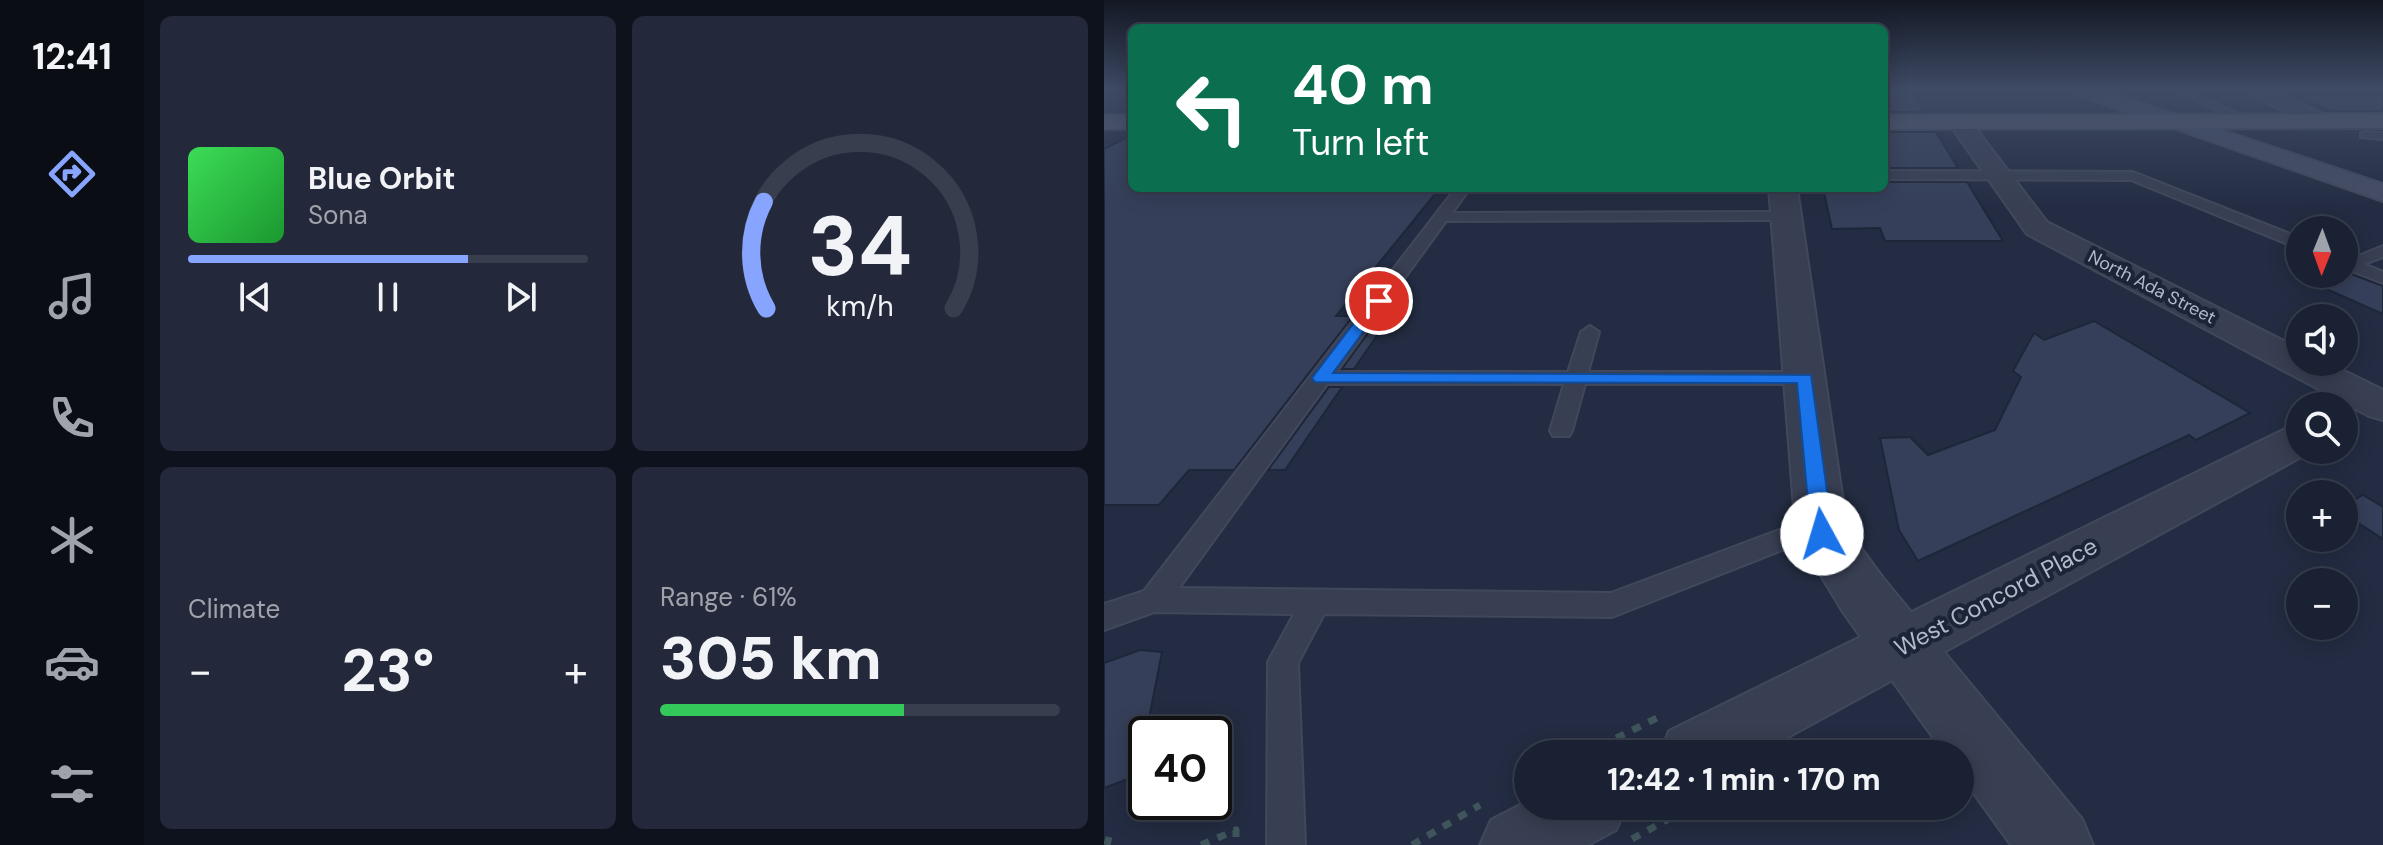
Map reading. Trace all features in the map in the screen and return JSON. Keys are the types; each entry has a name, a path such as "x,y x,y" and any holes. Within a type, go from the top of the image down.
{"main road":[{"path":"2193,129 2383,193"}],"street":[{"name":"North Ada Street","path":"1964,129 2037,228 2371,406"},
{"path":"1785,202 1822,534 1903,646 2056,845"},
{"name":"West Concord Place","path":"1719,740 2286,446"}],"lane":[{"path":"1888,175 2133,176 2286,238"},
{"path":"1154,600 1460,192"},
{"path":"1441,217 1785,202"},
{"path":"2362,260 2383,251"},
{"path":"2358,268 2383,278"},
{"path":"1561,431 1590,332"},
{"path":"1321,378 1805,378"},
{"path":"1104,617 1154,600 1612,605 1779,540 1822,534"},
{"path":"1286,845 1283,662 1315,603"}],"path":[{"path":"1620,845 1666,820"},
{"path":"1412,845 1503,823"},
{"path":"1201,845 1236,830 1236,845"}],"building":[{"path":"1888,132 1936,132 1958,168 1888,168"},
{"path":"1128,137 1128,192 1437,192 1336,316 1353,316 1234,470 1189,470 1159,505 1104,505 1104,149"},
{"path":"1888,182 1967,182 2003,241 1885,241 1880,228 1832,229 1824,192 1888,192"},
{"path":"2358,277 2383,286 2383,314 2324,288 2358,288"},
{"path":"1381,315 1391,315 1354,369 1342,369"},
{"path":"2094,321 2250,413 2196,440 2189,435 1918,561 1899,530 1880,438 1910,437 1928,455 1995,430 2021,377 2013,371 2034,333 2044,340"},
{"path":"1329,387 1342,387 1285,470 1268,470"},
{"path":"2363,495 2383,507 2383,539 2358,523 2358,498"},
{"path":"1140,650 1162,652 1150,716 1128,716 1128,779 1104,788 1104,663"}],"route":[{"path":"1379,301 1321,378 1805,378 1822,534"}]}
